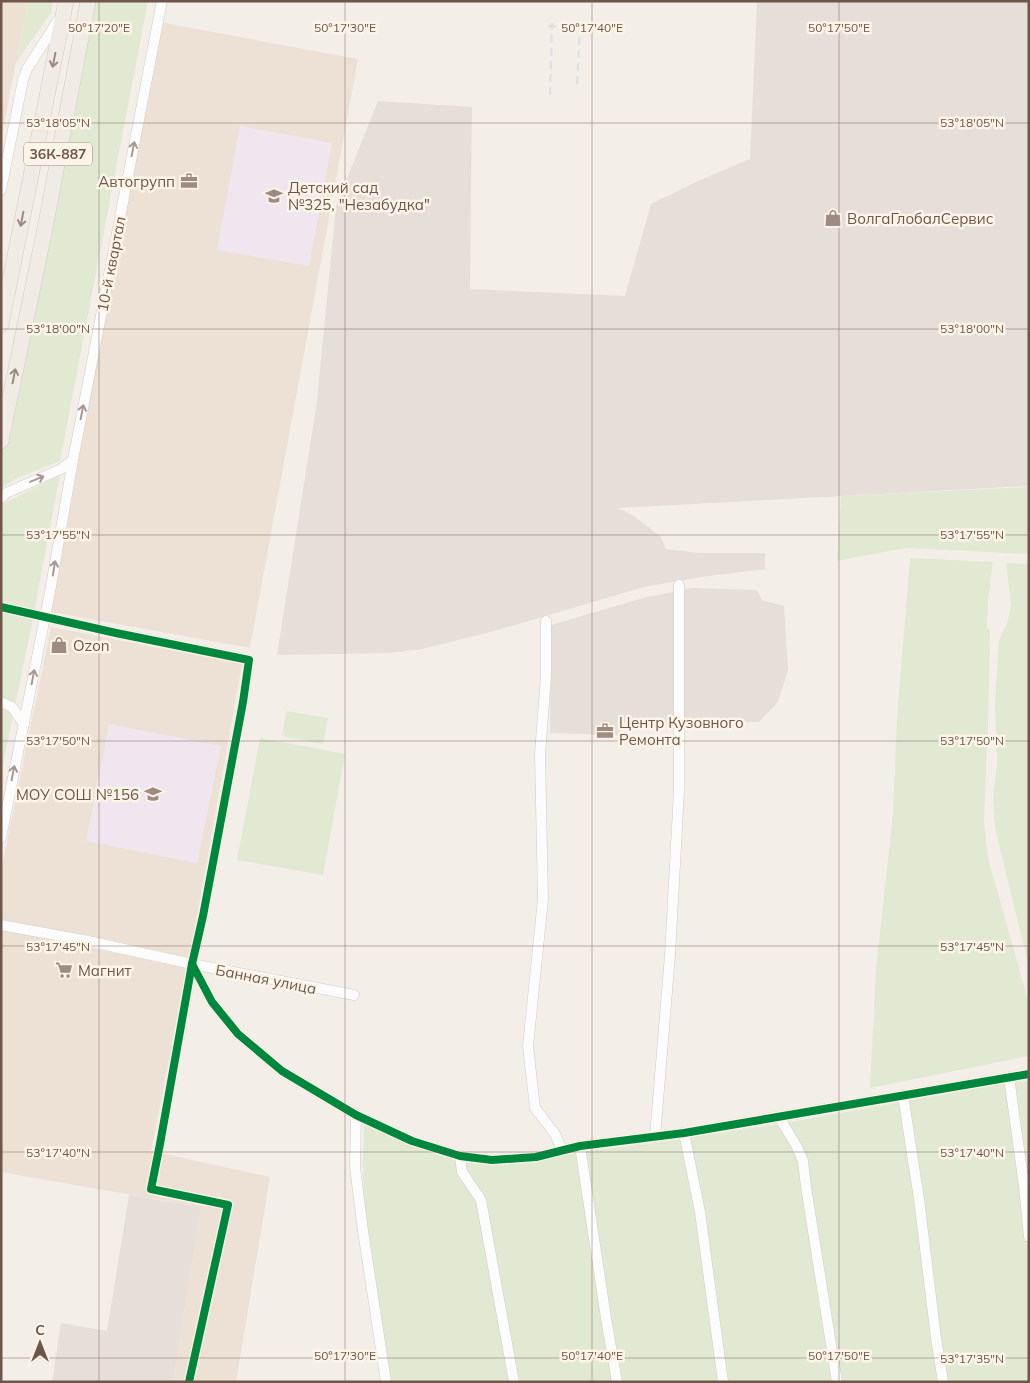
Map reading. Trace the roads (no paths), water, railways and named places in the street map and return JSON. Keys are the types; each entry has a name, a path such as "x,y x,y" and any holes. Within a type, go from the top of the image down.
{"main road":[{"name":"36К-887","path":"1,441 45,228 88,1"},
{"name":"36К-887","path":"1,325 65,7"}],"street":[{"name":"10-й квартал","path":"1,838 162,1"},
{"path":"1,190 23,80 27,69 65,7"},
{"path":"1,498 6,493 61,469 73,460"},
{"path":"655,1137 670,955 679,791 679,585"},
{"path":"1,606 116,633 249,660 151,1189 228,1205 189,1382"},
{"path":"546,621 546,676 540,754 543,899 528,1046 535,1108 555,1134 562,1150"},
{"path":"1,702 12,706 24,724"},
{"name":"Банная улица","path":"1,925 354,996"},
{"path":"192,964 212,1002 238,1034 282,1071 356,1115 412,1141 460,1156 492,1160 536,1158 580,1146 684,1133 1029,1074"},
{"path":"1009,1077 1029,1237"},
{"path":"903,1095 943,1382"},
{"path":"356,1115 355,1167 386,1382"},
{"path":"779,1117 797,1146 803,1161 837,1382"},
{"path":"684,1133 700,1212 723,1382"},
{"path":"580,1146 617,1382"},
{"path":"460,1156 462,1172 481,1200 514,1382"}],"railway":[{"path":"550,95 552,23"},
{"path":"577,84 580,25"},
{"path":"548,26 580,28"}],"place":[{"name":"Автогрупп","path":"189,181"},
{"name":"Детский сад №325, \"Незабудка\"","path":"274,196"},
{"name":"ВолгаГлобалСервис","path":"833,218"},
{"name":"Ozon","path":"59,645"},
{"name":"Центр Кузовного Ремонта","path":"605,731"},
{"name":"МОУ СОШ №156","path":"153,794"},
{"name":"Магнит","path":"64,970"}]}
